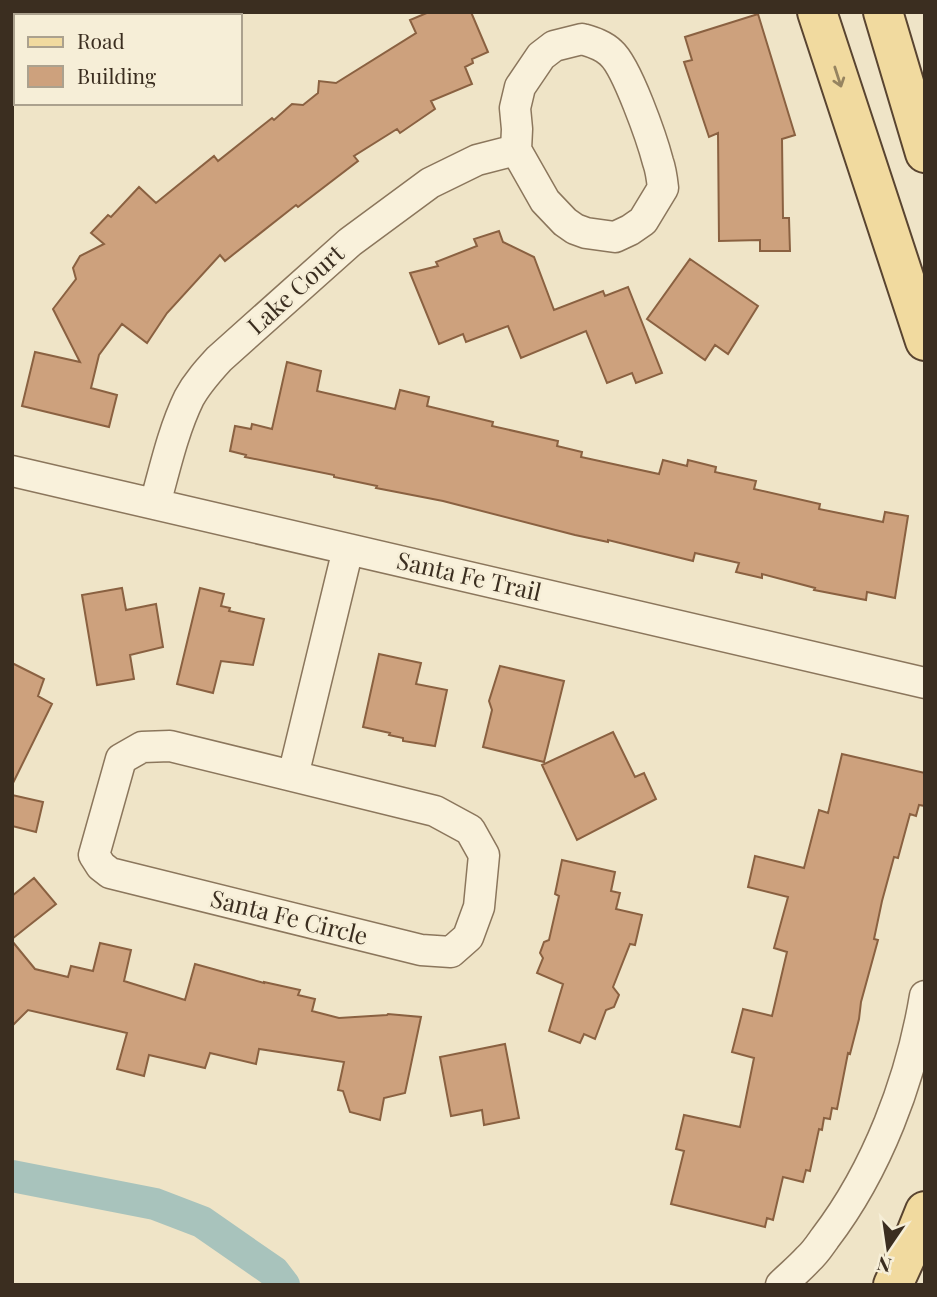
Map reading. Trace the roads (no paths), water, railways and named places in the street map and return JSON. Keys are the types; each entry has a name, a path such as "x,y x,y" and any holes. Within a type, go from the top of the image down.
{"main road":[{"path":"817,12 925,341"},
{"path":"883,12 925,153"},
{"path":"893,1285 925,1211"}],"street":[{"path":"582,39 599,44 611,52 620,65 659,162 663,188 643,221 630,230 615,237 586,233 565,222 545,201 516,150 515,108 520,87 541,56 554,46 582,39"},
{"name":"Lake Court","path":"155,504 175,434 190,397 203,376 219,359 350,242 430,183 477,160 516,150"},
{"name":"Santa Fe Trail","path":"12,471 925,683"},
{"path":"293,776 348,548"},
{"name":"Santa Fe Circle","path":"170,746 293,776 435,811 470,830 484,855 479,907 468,937 451,952 421,950 110,873 100,866 94,855 121,760 142,747 170,746"},
{"path":"781,1285 810,1258 839,1220 862,1181 884,1135 910,1065 925,996"}],"waterway":[{"path":"12,1176 155,1204 202,1222 274,1272 284,1285"}]}
